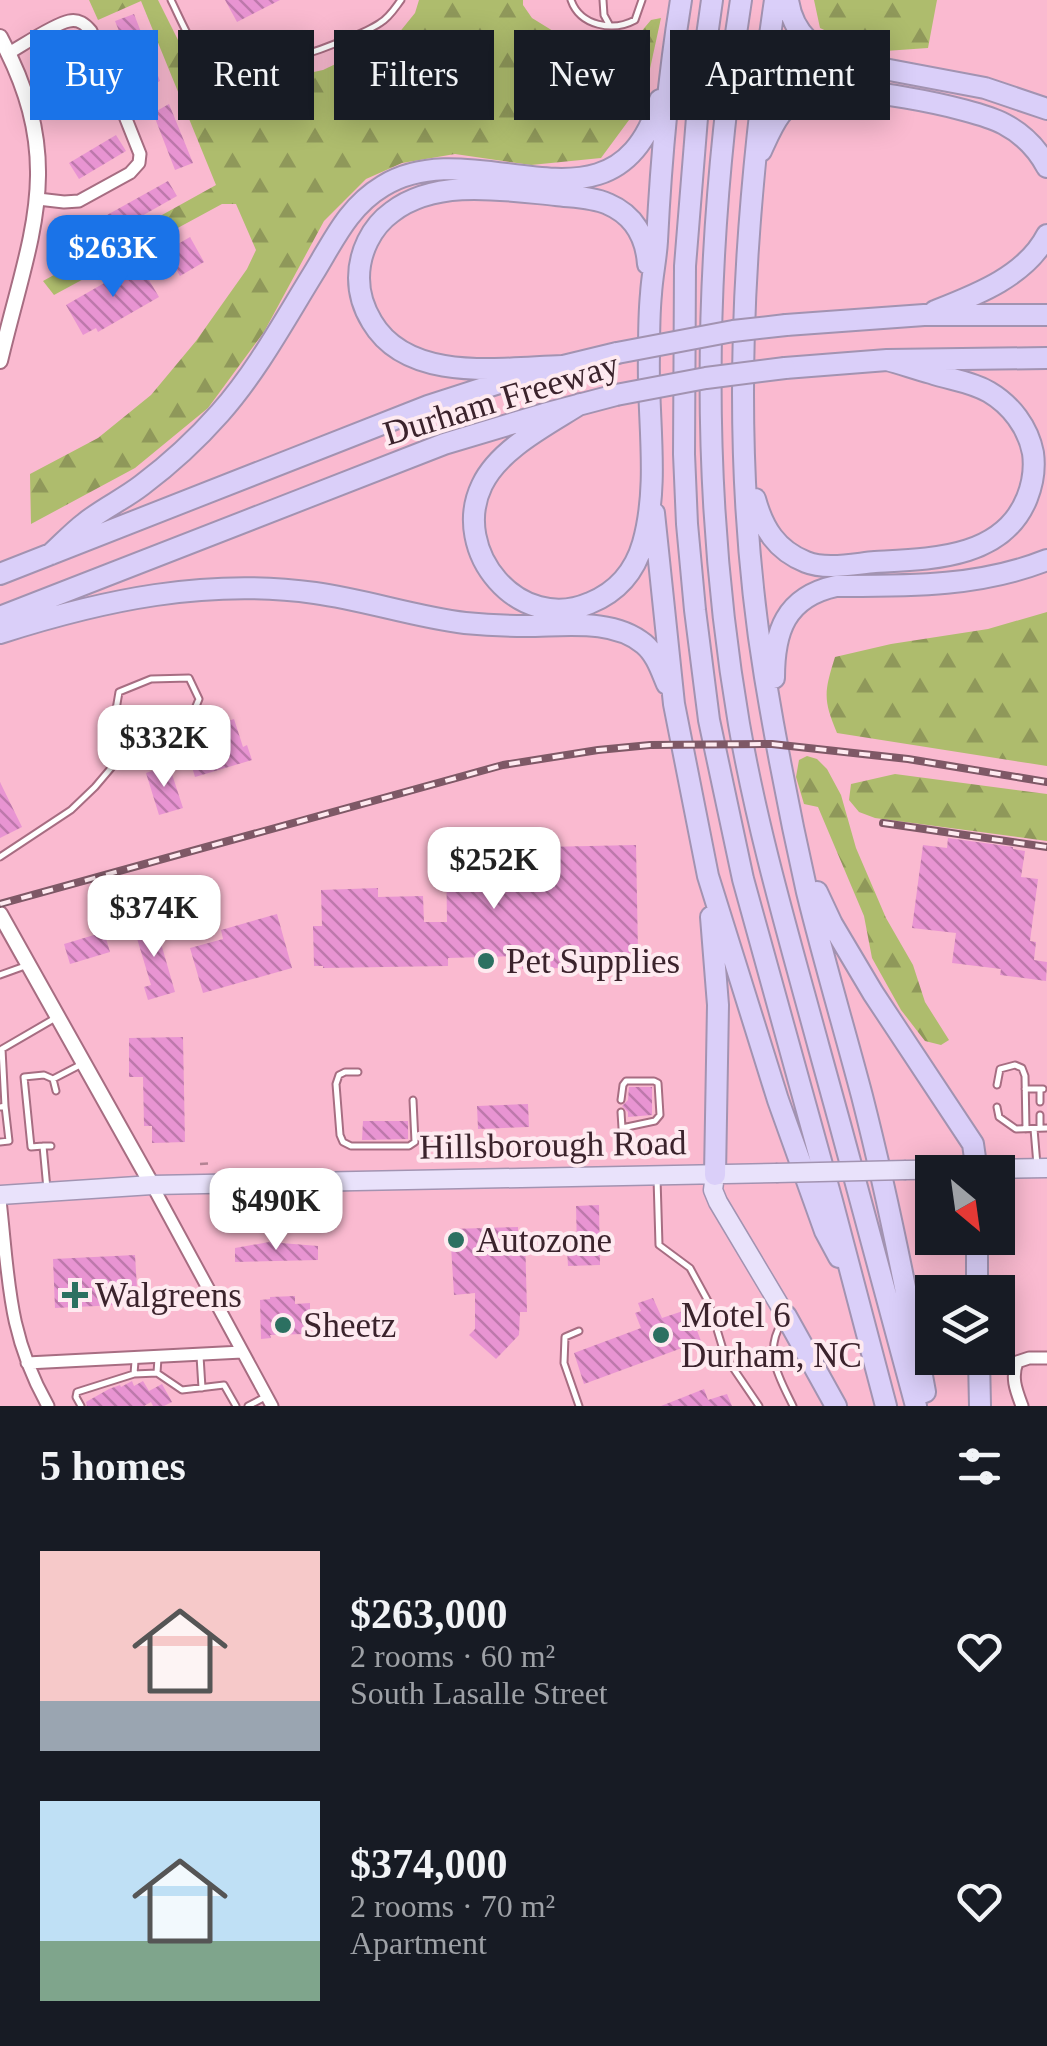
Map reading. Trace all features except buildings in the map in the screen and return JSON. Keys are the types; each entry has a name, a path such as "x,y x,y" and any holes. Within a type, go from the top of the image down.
{"highway":[{"path":"676,30 680,0"},
{"path":"712,0 699,93 685,266 684,454 695,610 709,720 743,879 886,1406"},
{"path":"742,0 716,214 712,291 712,434 722,606 753,791 916,1406"},
{"path":"776,0 761,97 745,272 743,403 754,590 766,680 812,911 882,1180 927,1406"},
{"path":"788,0 794,24 807,42 831,57 985,88 1047,109"},
{"path":"650,296 670,67"},
{"path":"51,554 86,522 165,467 218,415 259,362 342,223 366,198 393,180 426,172 466,170 576,178 616,167 645,138 670,67"},
{"path":"753,171 778,115 807,94 832,89 987,116 1023,137 1047,167"},
{"path":"562,366 458,368 437,365 394,348 372,322 360,288 360,266 375,230 392,211 411,200 475,190 596,200 630,218 643,238 650,296 651,492 674,704 688,783 708,876 778,1100 825,1231 852,1280"},
{"path":"924,315 1006,278 1032,258 1047,236"},
{"name":"Durham Freeway","path":"0,574 428,406 562,366 733,331 786,325 924,315 1047,315"},
{"name":"Durham Freeway","path":"0,617 444,444 616,395 785,368 887,360 1047,358"},
{"path":"746,463 759,514 770,536 808,563 944,557 969,551 1000,534 1019,514 1033,479 1032,448 1020,420 997,397 979,387 887,360"},
{"path":"580,404 502,457 480,489 474,534 479,554 494,578 506,590 536,606 557,609 590,604 615,588 632,570 643,545 651,492"},
{"path":"775,728 777,640 788,614 808,596 836,586 972,581 1047,560"},
{"path":"0,633 146,594 229,588 316,593 464,622 618,630 649,648 674,704"},
{"path":"798,844 832,924 873,994 974,1146 975,1155"},
{"path":"708,876 718,1005 715,1174"},
{"path":"786,1316 836,1406"},
{"path":"979,1375 980,1406"}],"main road":[{"name":"Hillsborough Road","path":"1015,1169 1042,1168"},
{"name":"Hillsborough Road","path":"0,1197 152,1185 915,1170"},
{"path":"715,1174 713,1190 718,1202 786,1316"}],"street":[{"path":"9,53 67,22 86,25 140,154 134,170 85,198 74,202 38,199"},
{"path":"0,37 26,94 38,154 38,199 31,243 0,361"},
{"path":"0,914 270,1401"},
{"path":"0,1197 14,1325 26,1362 48,1406"},
{"path":"26,1362 242,1352"},
{"path":"1022,1406 1013,1373 1017,1362 1047,1358"}],"lane":[{"path":"171,0 205,66 218,72 246,70 334,46 384,22 401,0"},
{"path":"571,0 579,16 610,26 623,26 635,20 639,0"},
{"path":"603,0 610,26"},
{"path":"0,857 72,810 116,761 158,749 189,723 199,699 189,678 151,679 119,692 113,726 116,761"},
{"path":"0,976 28,964"},
{"path":"0,1142 9,1141 3,1107 2,1048 57,1017"},
{"path":"53,1079 83,1064"},
{"path":"997,1086 1000,1070 1015,1065 1022,1068 1026,1129"},
{"path":"358,1072 345,1072 336,1084 340,1135 351,1146 410,1146 416,1136 413,1100"},
{"path":"52,1146 31,1146 24,1077 44,1075 53,1079"},
{"path":"53,1079 56,1091"},
{"path":"621,1100 626,1081 658,1083 660,1115 655,1121 622,1128 622,1112"},
{"path":"1025,1089 1042,1089 1040,1102"},
{"path":"998,1107 999,1118 1006,1124 1016,1129 1040,1128"},
{"path":"1040,1115 1042,1168"},
{"path":"43,1146 48,1191"},
{"path":"657,1176 660,1245 690,1268 709,1304 725,1356 760,1406"},
{"path":"786,1316 772,1344 776,1368 793,1406"},
{"path":"579,1331 565,1336 564,1363 579,1406"},
{"path":"200,1353 202,1388"},
{"path":"158,1356 158,1374"},
{"path":"134,1374 136,1358"},
{"path":"80,1406 77,1392 134,1374 158,1374 182,1390 224,1385 236,1406"},
{"path":"248,1406 270,1401"}],"path":[{"path":"200,1164 216,1163"}],"green space":[{"path":"89,0 158,0 178,40 178,92 158,43 158,30 153,30 141,1 98,20"},
{"path":"419,0 523,0 532,18 551,30 514,30 514,120 629,120 601,158 531,165 455,154 402,163 366,179 324,221 264,332 208,408 135,468 31,524 30,474 98,438 151,395 196,341 256,250 236,204 222,204 54,295 43,281 216,185 190,120 314,120 314,72 334,65 334,120 494,120 494,30 401,30 415,13"},
{"path":"814,0 937,0 928,48 890,51 890,30 820,28"},
{"path":"661,18 650,69 650,30 642,30 651,20"},
{"path":"1047,612 1047,766 837,733 827,696 835,657 988,629"},
{"path":"807,756 827,769 841,795 856,848 886,918 913,965 925,1002 949,1040 941,1045 925,1041 901,1010 872,958 864,916 818,807 804,804 796,777 799,760"},
{"path":"895,774 1047,794 1047,841 875,818 859,812 849,800 851,784"}],"railway":[{"path":"0,904 503,765 598,750 650,745 772,744 908,759 1047,782"},
{"path":"883,823 1047,847"}],"place":[{"name":"Pet Supplies","path":"486,961"},
{"name":"Autozone","path":"456,1240"},
{"name":"Walgreens","path":"75,1295"},
{"name":"Sheetz","path":"283,1325"},
{"name":"Motel 6 Durham, NC","path":"661,1335"}]}
